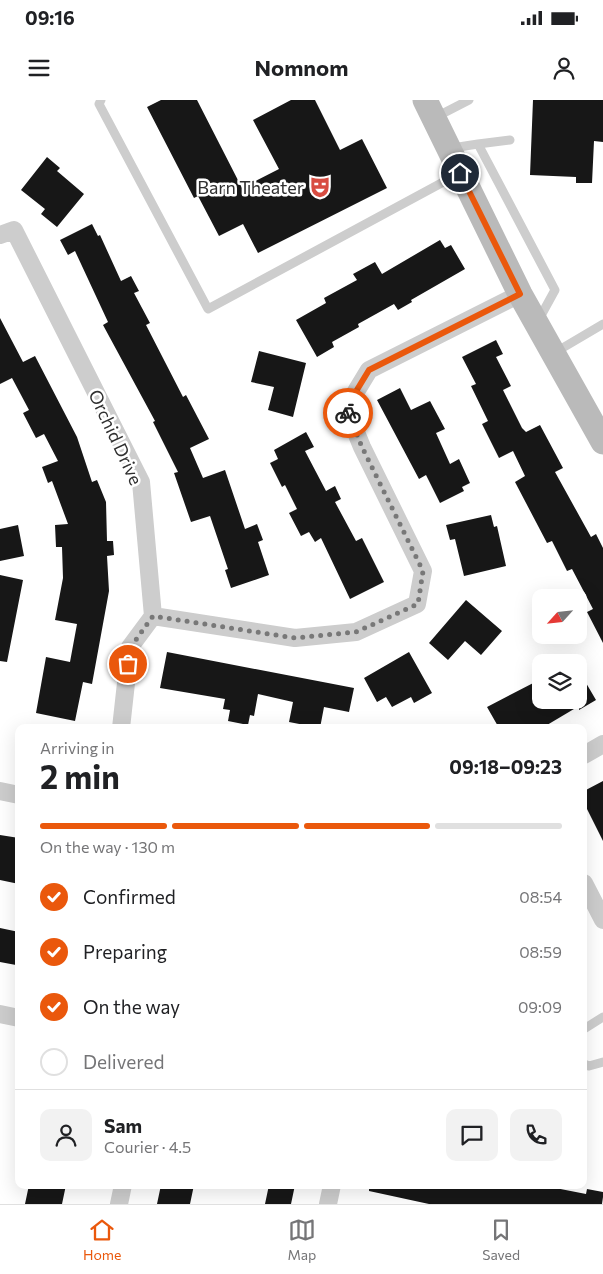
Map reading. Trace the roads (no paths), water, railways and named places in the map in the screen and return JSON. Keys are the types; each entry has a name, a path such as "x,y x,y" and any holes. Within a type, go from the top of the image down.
{"street":[{"path":"429,109 520,294 603,442"},
{"name":"Orchid Drive","path":"0,235 14,230 141,482 153,616"},
{"path":"121,724 130,648 153,616 295,638 356,632 418,604 423,571 362,447 346,408 369,370 520,294"},
{"path":"587,753 603,744"},
{"path":"0,791 15,794"},
{"path":"587,889 603,920"},
{"path":"0,1014 15,1017"},
{"path":"119,1204 122,1189"},
{"path":"328,1204 331,1189"}],"lane":[{"path":"100,100 99,104 208,309 460,173"},
{"path":"429,109 469,100"},
{"path":"448,148 510,140"},
{"path":"478,144 555,290 537,324"},
{"path":"553,354 603,324"},
{"path":"587,1027 603,1017"},
{"path":"587,1065 603,1062"}],"place":[{"name":"Barn Theater","path":"320,187"}]}
